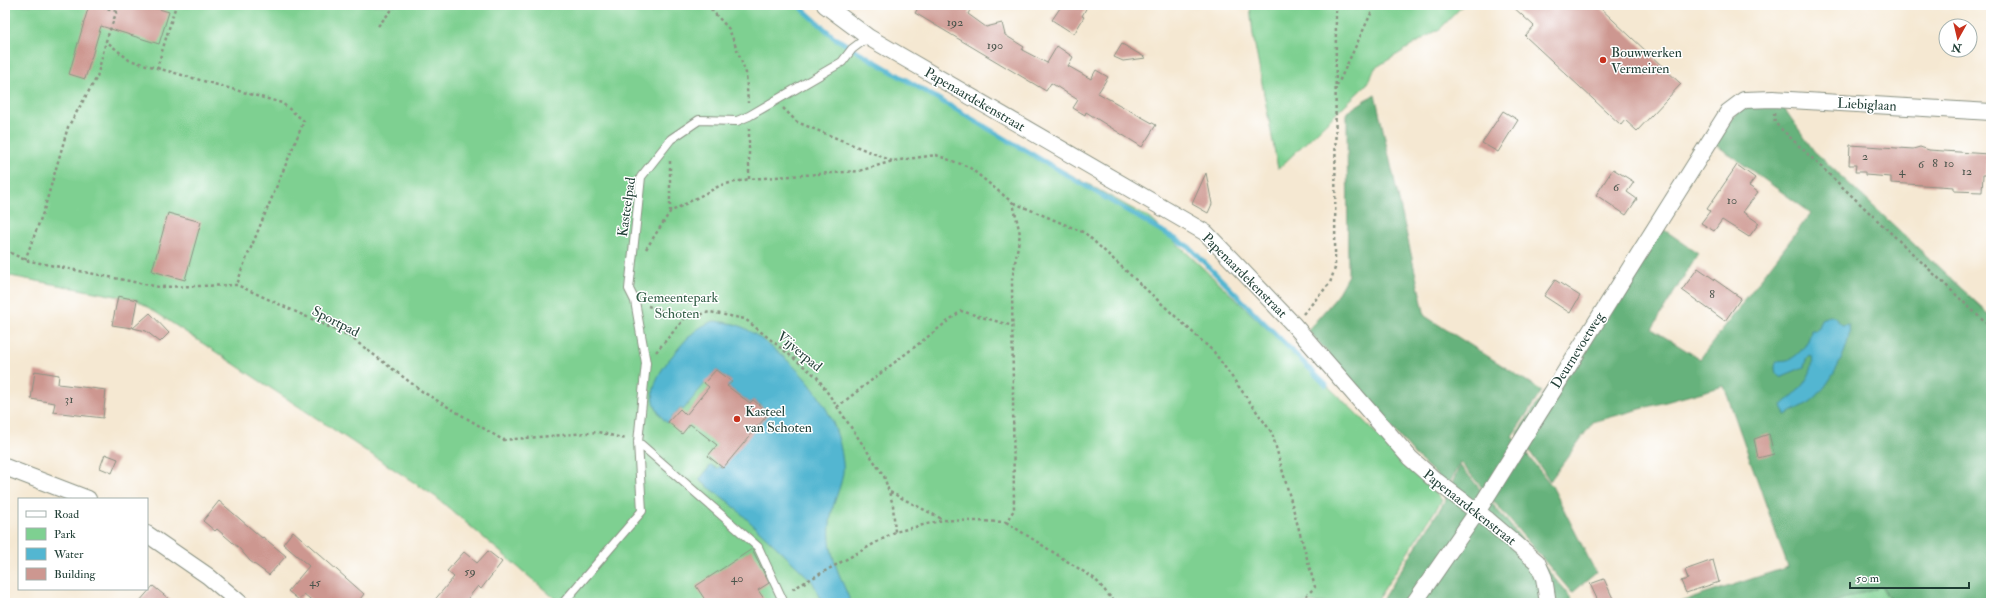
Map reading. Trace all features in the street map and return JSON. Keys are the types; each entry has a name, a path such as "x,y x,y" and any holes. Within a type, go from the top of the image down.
{"street":[{"name":"Papenaardekenstraat","path":"826,5 865,40 1206,233 1293,324 1410,458 1537,562 1544,578 1548,603"},
{"name":"Liebiglaan","path":"1744,100 1773,98 1991,112"},
{"name":"Deurnevoetweg","path":"1414,603 1424,591 1477,512 1728,112 1744,100"},
{"path":"5,467 85,498"},
{"path":"148,535 208,576 240,603"}],"lane":[{"name":"Kasteelpad","path":"563,603 642,512 638,442 646,363 635,301 629,289 641,177 670,139 699,120 737,121 749,116 842,62 852,49 865,40"},
{"path":"638,442 758,547 784,603"}],"path":[{"path":"96,5 117,11"},
{"path":"25,260 44,210 68,127 97,77 106,41 119,5"},
{"path":"157,68 176,5"},
{"path":"378,26 396,5"},
{"path":"707,5 729,29 746,73 749,116 748,179"},
{"path":"1293,324 1312,305 1330,282 1335,268 1336,5"},
{"path":"1336,89 1375,5"},
{"path":"106,41 129,60 282,103 304,121 242,269 237,285"},
{"path":"1773,98 1775,123 1991,328"},
{"path":"776,101 797,122 893,161"},
{"path":"670,139 670,212"},
{"path":"631,272 670,212 721,185 748,179 859,171 893,161 936,155 970,167 1013,202 1085,233 1214,352 1272,433 1316,588 1299,603"},
{"path":"1006,522 1014,510 1012,280 1020,234 1013,202"},
{"name":"Sportpad","path":"5,250 25,260 159,287 237,285 349,336 423,392 503,440 598,432 638,442"},
{"path":"635,301 685,318 646,363"},
{"path":"837,407 961,311 1013,326"},
{"name":"Vijverpad","path":"685,318 710,312 745,319 817,377 884,476 893,505 895,532"},
{"path":"889,492 943,520"},
{"path":"780,596 895,532 943,520 1006,522 1095,579 1112,599 1118,603"}],"green space":[{"name":"Gemeentepark Schoten","path":"5,5 795,5 835,38 960,113 1151,219 1354,411 1442,500 1375,603 560,603 436,497 137,300 5,275"},
{"path":"1250,5 1463,5 1441,28 1375,68 1367,84 1278,169 1253,35"},
{"path":"1375,94 1425,316 1542,391 1512,436 1552,486 1596,573 1572,593 1460,462 1448,486 1415,455 1308,330 1334,300 1348,275 1347,112"},
{"path":"1745,103 1781,104 1814,151 1991,316 1991,603 1892,603 1882,586 1831,603 1678,603 1788,567 1724,386 1593,422 1550,481 1517,433 1660,227 1698,253 1652,329 1700,359 1811,213 1712,142"},
{"path":"1460,465 1575,603 1380,603 1443,504"},
{"path":"1881,586 1891,603 1831,603"}],"water":[{"path":"1834,316 1842,325 1849,324 1847,344 1843,355 1838,366 1817,396 1807,404 1785,415 1782,405 1793,396 1808,377 1811,370 1812,356 1809,355 1807,357 1804,367 1780,377 1776,372 1776,363 1777,361 1790,359 1801,351 1807,343 1811,330 1817,330 1821,319"},
{"path":"714,321 738,325 769,345 808,382 819,396 828,412 840,445 843,463 842,479 830,521 831,545 837,568 851,603 823,603 812,581 730,503 699,480 711,465 717,469 720,466 722,468 769,412 753,400 750,403 727,386 731,381 716,370 683,410 680,408 667,423 659,413 653,394 655,385 664,367 690,336 698,329"}],"building":[{"path":"89,5 146,5 169,12 159,44 101,26 85,79 69,74"},
{"path":"920,5 961,5 970,10 968,14 986,27 1002,23 1005,35 1024,47 1022,50 1047,63 1057,46 1073,57 1068,66 1091,79 1096,70 1108,77 1098,93 1156,125 1142,147 1086,112 1085,115 1073,108 1078,100 1051,83 1046,91 915,13"},
{"path":"1062,5 1088,5 1082,16 1084,17 1074,34 1052,20"},
{"name":"Bouwwerken Vermeiren","path":"1511,5 1597,5 1681,84 1637,131 1625,120 1621,125 1525,36 1534,26"},
{"path":"1122,44 1146,58 1123,61 1114,57"},
{"path":"1503,111 1518,120 1498,152 1482,143"},
{"path":"1850,145 1913,149 1920,147 1929,150 1988,154 1986,175 1983,175 1982,192 1954,191 1954,187 1891,183 1891,177 1865,175 1865,172 1855,172 1856,165 1849,165"},
{"path":"1737,165 1755,178 1749,186 1758,192 1743,212 1759,223 1749,237 1722,220 1714,231 1701,223 1710,211 1707,209"},
{"path":"1613,169 1634,182 1627,192 1637,199 1626,215 1596,195"},
{"path":"1206,173 1212,204 1208,213 1192,204"},
{"path":"168,213 201,222 185,280 152,271"},
{"path":"1698,268 1741,298 1725,321 1682,290"},
{"path":"1555,280 1580,296 1570,313 1544,296"},
{"path":"118,296 137,300 132,328 112,325"},
{"path":"150,313 169,333 160,342 146,331 133,328"},
{"name":"Kasteel van Schoten","path":"716,370 732,382 727,386 750,403 753,400 769,413 723,468 708,456 717,445 690,424 682,434 668,422 680,409 686,415 709,387 704,383"},
{"path":"35,371 59,375 58,384 106,390 103,418 53,412 55,403 31,399"},
{"path":"1769,434 1774,454 1758,458 1754,439"},
{"path":"105,454 118,459 112,473 100,468"},
{"path":"219,501 262,538 263,537 286,556 269,575 250,561 239,548 217,529 215,531 203,521"},
{"path":"293,531 364,594 357,603 315,603 304,594 299,600 288,591 309,566 283,544"},
{"path":"752,549 769,583 758,590 767,603 707,603 696,586"},
{"path":"488,551 502,562 481,589 478,586 464,603 432,603 454,577 447,571 464,552 477,563"},
{"path":"1713,560 1719,582 1686,593 1681,581 1688,579 1685,570"},
{"path":"1604,579 1615,603 1599,603 1590,584"},
{"path":"153,586 174,603 138,603"}],"waterway":[{"path":"798,5 835,38 1189,247 1326,385"}],"place":[{"name":"Bouwwerken Vermeiren","path":"1603,60"},
{"name":"Kasteel van Schoten","path":"737,419"}]}
